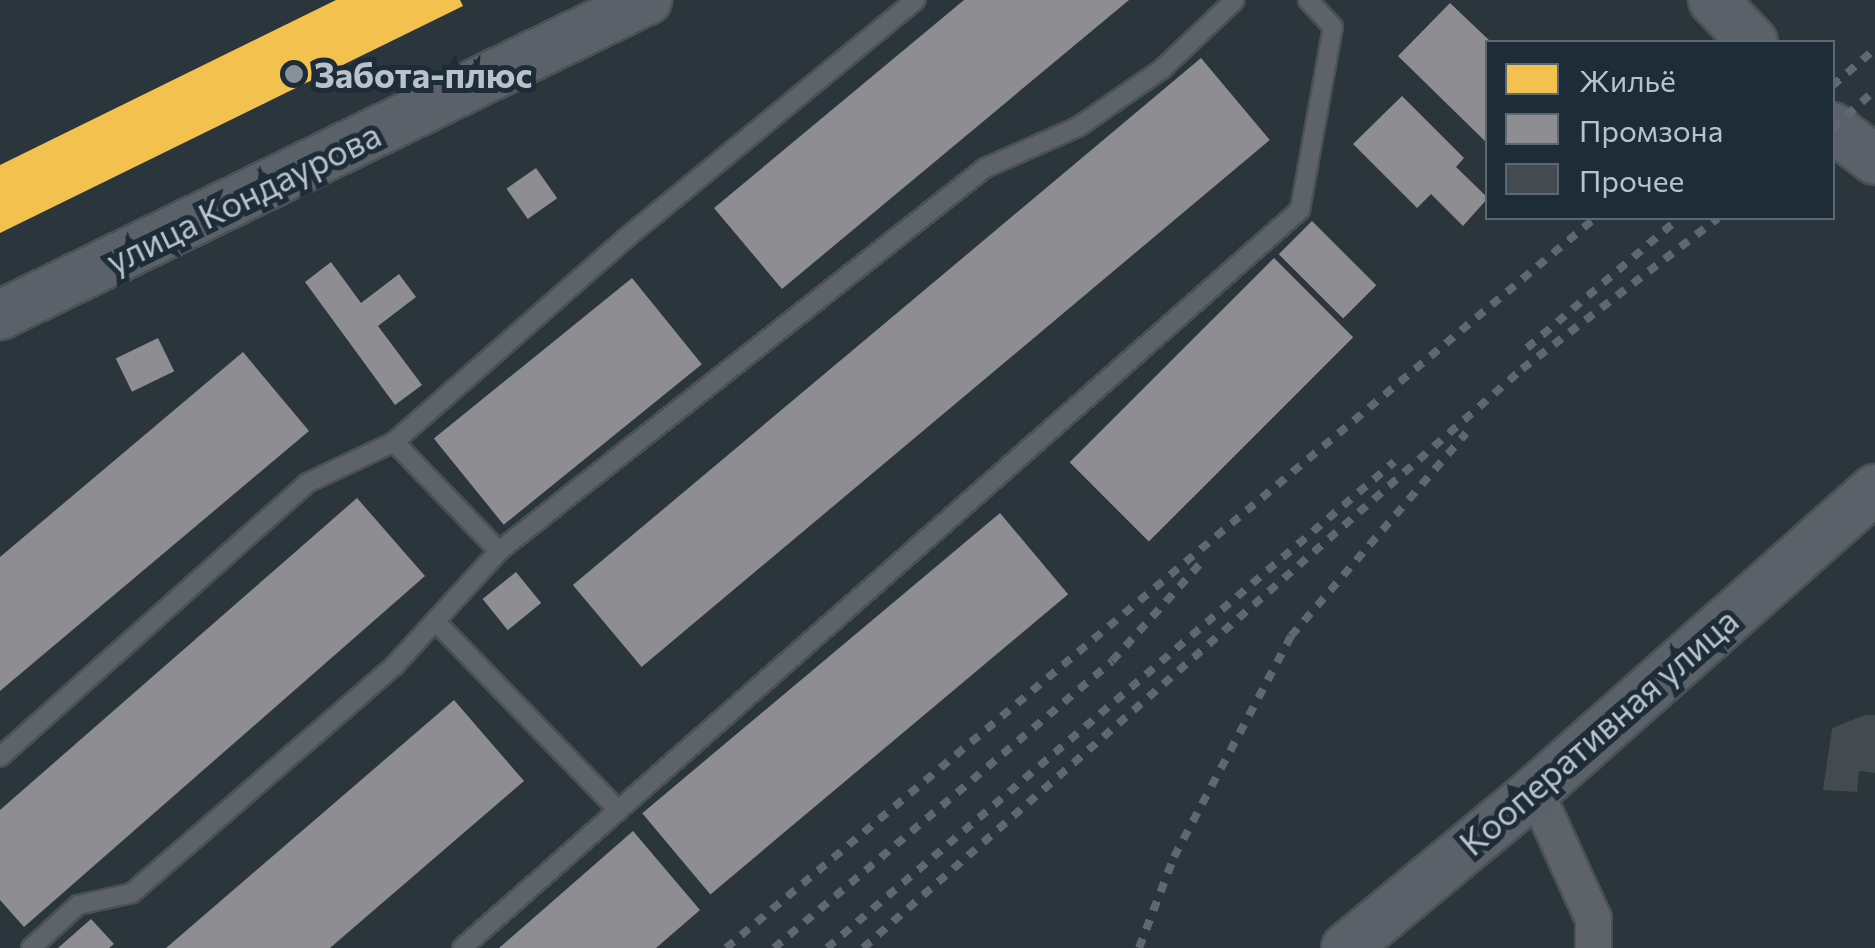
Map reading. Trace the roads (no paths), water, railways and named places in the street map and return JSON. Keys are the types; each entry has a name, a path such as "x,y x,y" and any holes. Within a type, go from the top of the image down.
{"main road":[{"name":"улица Кондаурова","path":"0,315 647,0"},
{"path":"1714,0 1751,40"},
{"path":"1835,129 1875,160"},
{"name":"Кооперативная улица","path":"1346,948 1535,791 1866,500"}],"street":[{"path":"1535,791 1592,918 1593,948"}],"lane":[{"path":"0,758 307,482 394,442 626,238 916,0"},
{"path":"31,948 78,905 132,893 395,666 500,551 985,168 1078,128 1162,69 1235,0"},
{"path":"462,948 1300,210 1333,27 1308,0"},
{"path":"394,442 500,551"},
{"path":"435,622 618,810"}],"railway":[{"path":"1835,83 1875,49"},
{"path":"1835,126 1875,90"},
{"path":"726,948 1593,220"},
{"path":"1527,348 1677,220"},
{"path":"863,948 1522,369 1715,220"},
{"path":"1139,948 1174,857 1291,636 1466,433"},
{"path":"827,948 1394,462"},
{"path":"774,948 1112,661 1199,565"}],"place":[{"name":"Забота-плюс","path":"294,74"}]}
